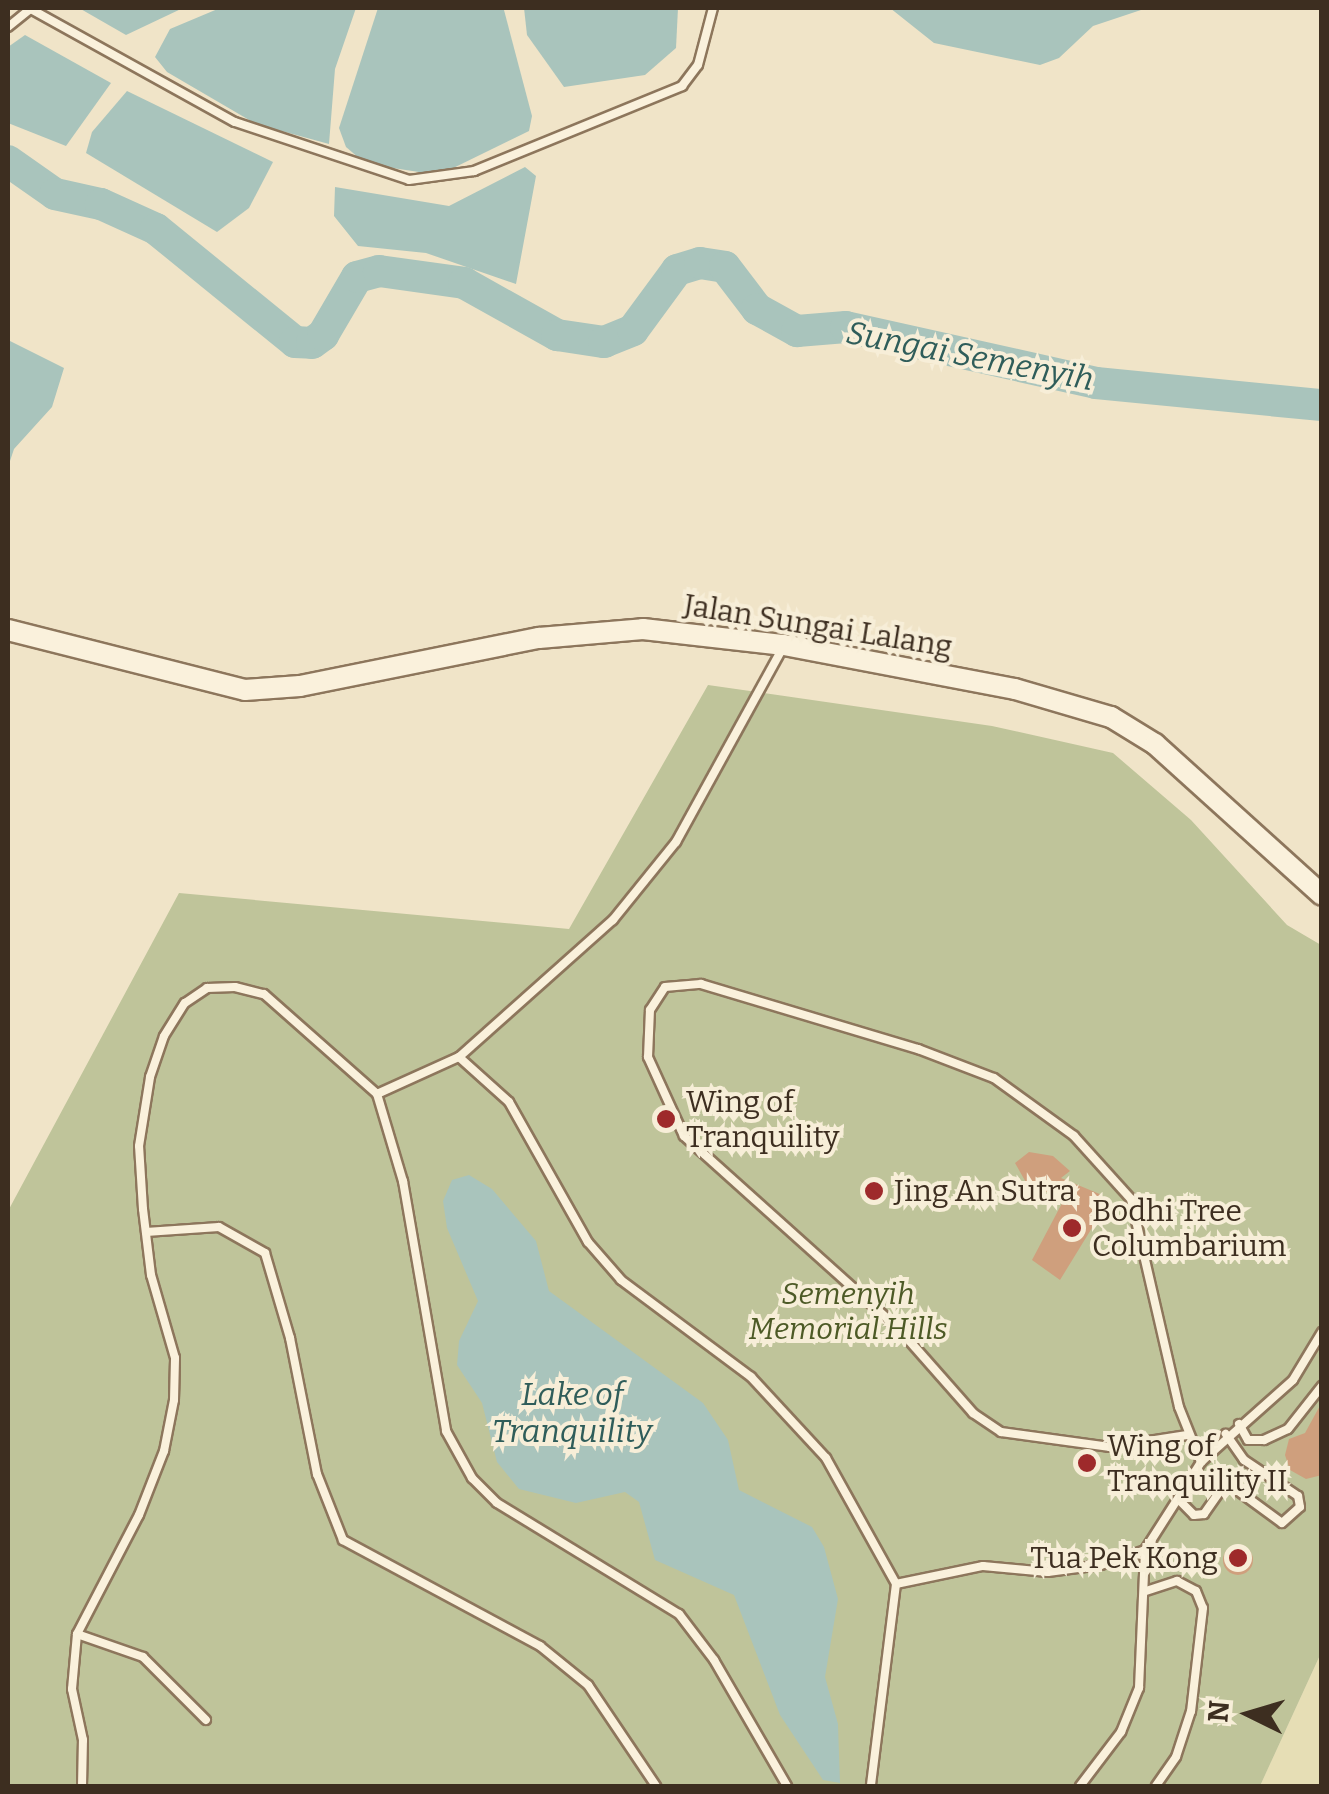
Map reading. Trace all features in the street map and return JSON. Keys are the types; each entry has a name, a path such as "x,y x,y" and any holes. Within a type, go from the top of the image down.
{"street":[{"name":"Jalan Sungai Lalang","path":"8,630 245,690 300,686 609,630 784,645 1015,689 1111,717 1179,763 1322,895"}],"lane":[{"path":"8,27 30,8 234,122 365,170 433,180 474,170 682,86 698,65 713,8"},
{"path":"376,1094 459,1057 613,920 656,870 736,739 784,645"},
{"path":"1187,1435 1110,1447 1001,1432 972,1413 899,1329 684,1136 648,1056 645,1030 665,986 701,984 918,1049 994,1078 1074,1136 1131,1200 1187,1435 1201,1462"},
{"path":"82,1786 83,1740 72,1689 78,1634 139,1515 164,1451 174,1400 175,1358 146,1232 139,1146 150,1077 174,1020 207,988 264,994 376,1094 403,1181 446,1431 472,1478 497,1503 678,1614 714,1660 787,1786"},
{"path":"459,1057 510,1102 588,1242 621,1280 751,1377 826,1458 896,1584 870,1786"},
{"path":"146,1232 219,1226 264,1253 290,1338 317,1474 343,1540 540,1646 588,1684 656,1786"},
{"path":"1080,1786 1121,1732 1139,1688 1146,1591 1144,1550 1201,1462 1226,1434 1293,1380 1322,1332"},
{"path":"1239,1424 1248,1440 1264,1440 1288,1428 1322,1386"},
{"path":"1178,1500 1194,1515 1204,1514 1226,1482 1282,1523 1300,1507 1298,1496 1244,1460 1226,1434"},
{"path":"896,1584 983,1566 1048,1572 1144,1550"},
{"path":"1146,1591 1177,1581 1196,1592 1203,1608 1204,1640 1191,1712 1156,1786"},
{"path":"78,1634 143,1657 206,1720"}],"shaded area":[{"path":"1321,1653 1321,1786 1260,1786"}],"green space":[{"name":"Semenyih Memorial Hills","path":"708,685 992,726 1113,753 1191,820 1287,925 1321,945 1321,1653 1260,1786 8,1786 8,1211 179,893 569,929"}],"water":[{"path":"79,8 183,8 126,35"},
{"path":"220,8 356,8 335,69 329,144 256,124 167,72 155,57 170,29"},
{"path":"378,8 504,10 532,116 529,131 439,175 366,164 346,147 339,128"},
{"path":"524,8 678,8 676,48 645,75 564,87 527,35"},
{"path":"890,8 1147,8 1093,26 1059,58 1040,65 934,43"},
{"path":"25,35 111,83 66,146 8,123 8,47"},
{"path":"127,91 273,162 249,208 217,232 86,153 92,132"},
{"path":"525,167 536,176 516,284 426,253 358,246 334,216 335,187 449,206"},
{"path":"8,340 64,368 52,407 14,449 8,467"},
{"name":"Lake of Tranquility","path":"469,1175 492,1189 536,1241 549,1291 703,1403 728,1440 739,1490 812,1527 824,1547 838,1599 825,1677 838,1724 840,1783 823,1780 780,1715 734,1595 655,1560 639,1502 625,1492 576,1503 519,1489 497,1462 482,1403 457,1365 459,1341 478,1301 447,1228 443,1201 452,1180"}],"building":[{"name":"Bodhi Tree Columbarium","path":"1029,1152 1053,1156 1070,1171 1061,1178 1102,1195 1095,1223 1060,1280 1032,1260 1069,1190 1032,1193 1015,1163"},
{"path":"1322,1402 1322,1475 1306,1479 1290,1470 1285,1455 1289,1439 1305,1433"},
{"name":"Tua Pek Kong","path":"1238,1545 1249,1549 1253,1560 1249,1571 1238,1575 1227,1571 1223,1560 1227,1549"}],"waterway":[{"name":"Sungai Semenyih","path":"8,161 55,194 101,204 156,229 295,342 312,343 323,335 357,277 379,271 464,283 557,335 604,342 633,330 677,270 700,263 725,267 757,309 797,331 846,327 1096,383 1322,405"}],"place":[{"name":"Wing of Tranquility","path":"666,1119"},
{"name":"Jing An Sutra","path":"874,1191"},
{"name":"Bodhi Tree Columbarium","path":"1072,1228"},
{"name":"Wing of Tranquility II","path":"1087,1463"},
{"name":"Tua Pek Kong","path":"1238,1558"}]}
